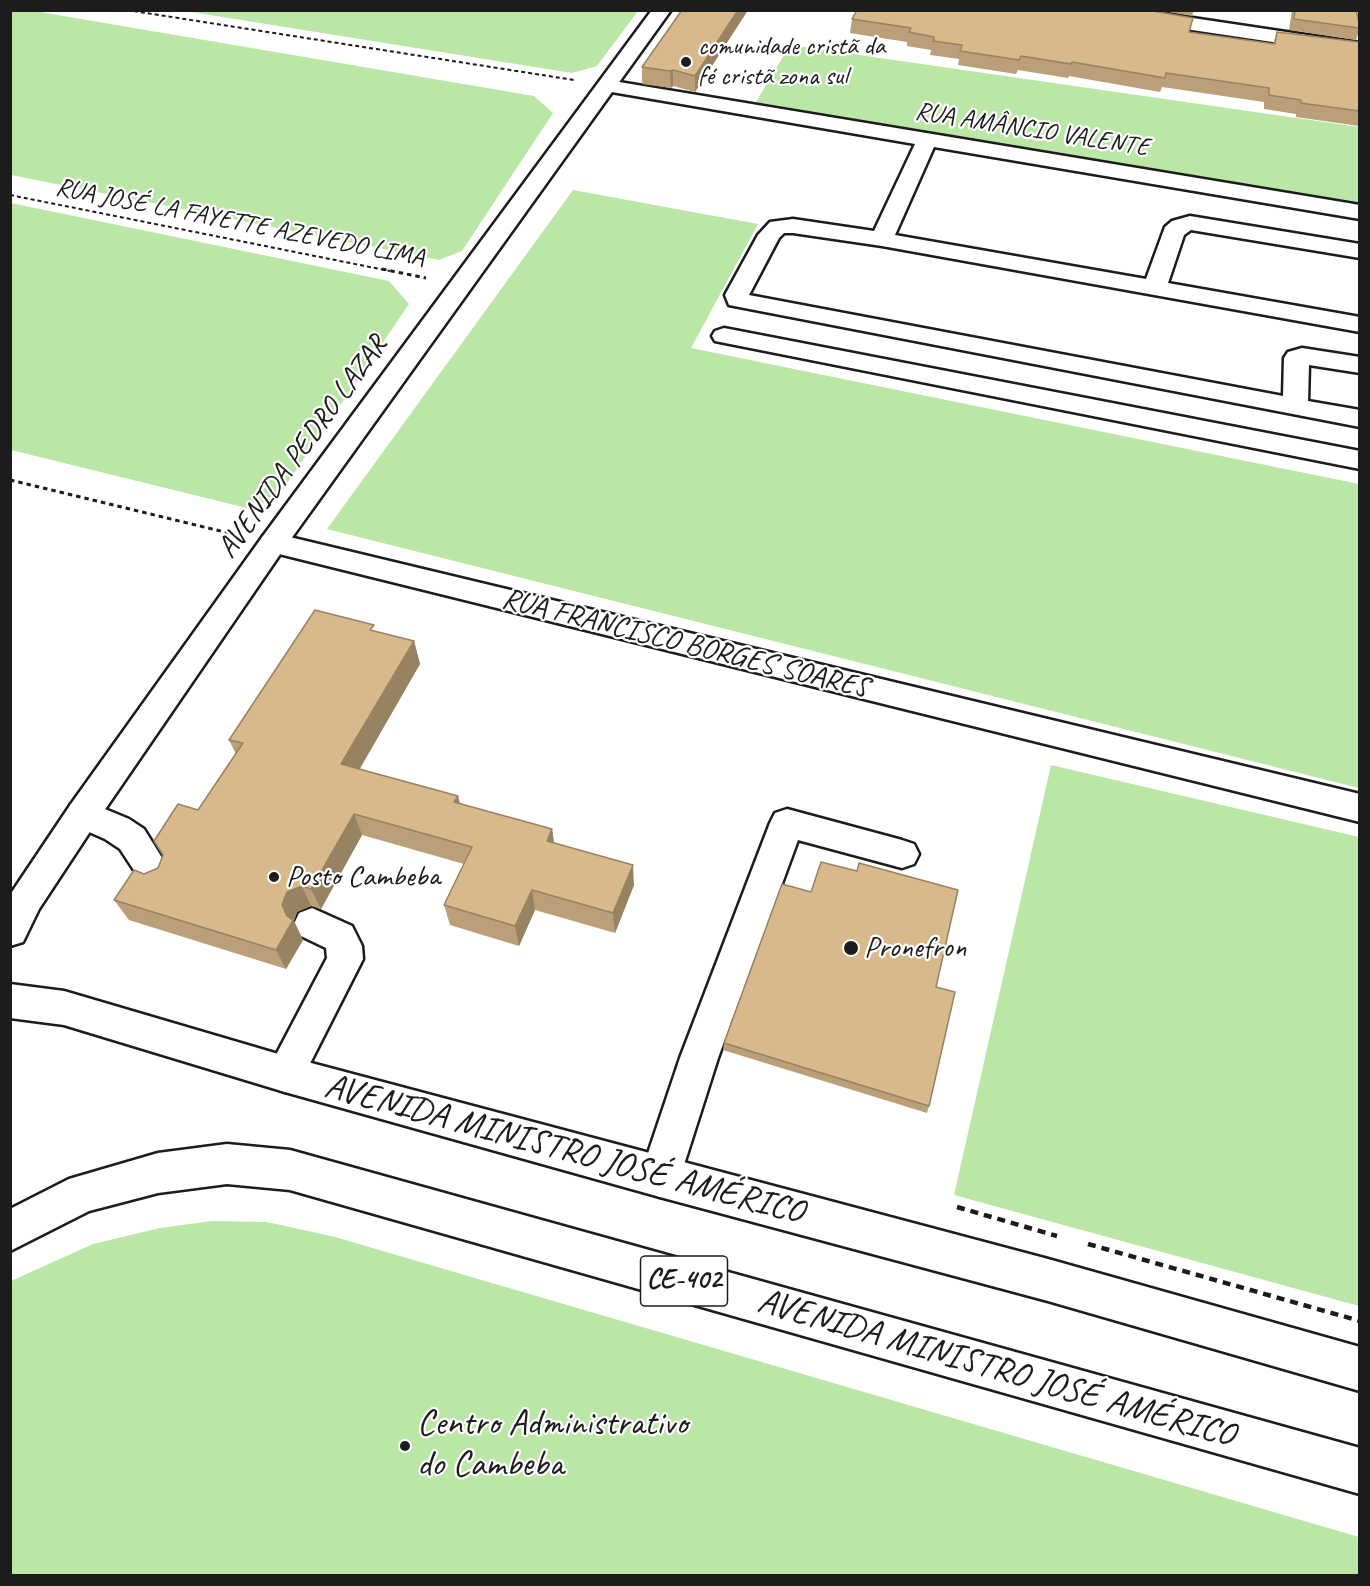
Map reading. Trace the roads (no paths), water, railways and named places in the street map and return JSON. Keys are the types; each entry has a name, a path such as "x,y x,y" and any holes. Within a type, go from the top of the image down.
{"street":[{"name":"AVENIDA PEDRO LAZAR","path":"10,931 27,898 83,814 273,543 662,10"},
{"path":"1098,10 1292,31 1359,32"},
{"path":"1208,10 1359,49"},
{"name":"RUA AMÂNCIO VALENTE","path":"607,86 1359,212"},
{"path":"882,239 927,140"},
{"path":"1155,287 1173,232 1180,226 1190,223 1359,251"},
{"path":"1359,325 882,239 793,226 778,227 769,235 737,295 738,300 1359,419"},
{"path":"724,336 1359,460"},
{"path":"1295,408 1297,358 1310,357 1359,365"},
{"name":"RUA FRANCISCO BORGES SOARES","path":"273,543 1359,808"},
{"path":"83,814 117,829 132,839 157,877"},
{"path":"660,1177 699,1058 787,823 902,854"},
{"path":"285,1074 345,958 344,946 339,936 312,924"},
{"name":"AVENIDA MINISTRO JOSÉ AMÉRICO","path":"10,1000 64,1008 285,1074 1048,1280 1359,1369"},
{"name":"AVENIDA MINISTRO JOSÉ AMÉRICO","path":"10,1231 83,1193 158,1173 227,1164 290,1170 1359,1471"}],"place":[{"name":"comunidade cristã da fé cristã zona sul","path":"686,62"},
{"name":"Posto Cambeba","path":"274,877"},
{"name":"Pronefron","path":"851,948"},
{"name":"Centro Administrativo do Cambeba","path":"405,1446"}]}
